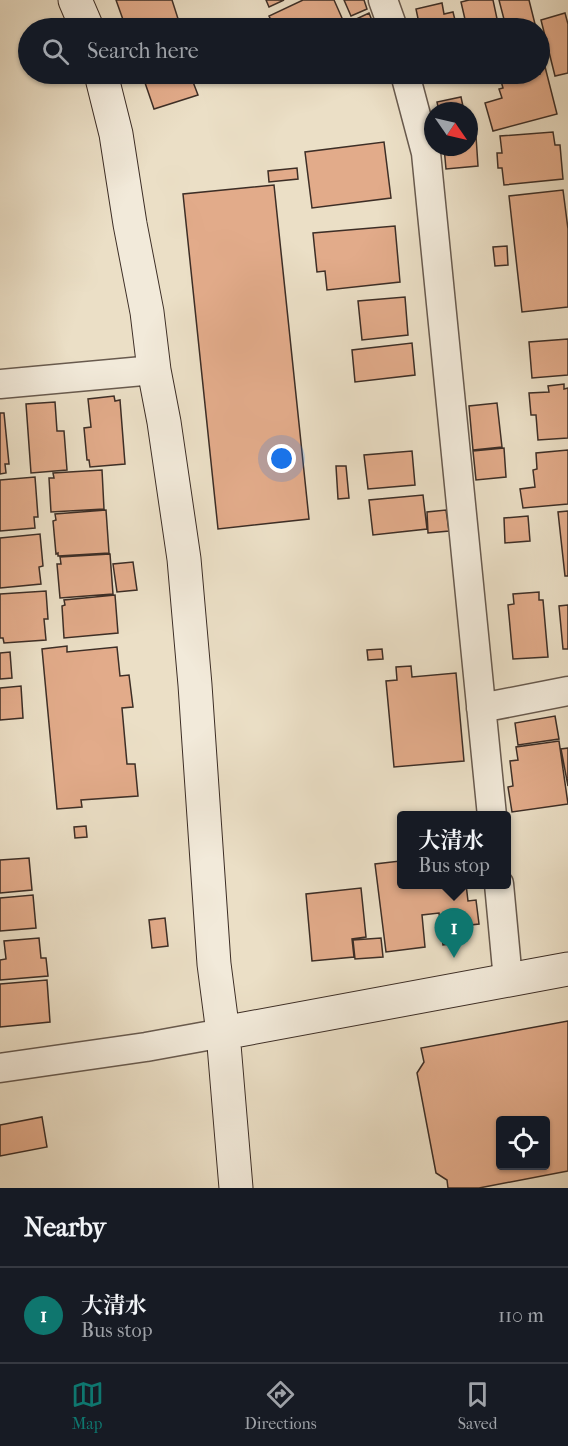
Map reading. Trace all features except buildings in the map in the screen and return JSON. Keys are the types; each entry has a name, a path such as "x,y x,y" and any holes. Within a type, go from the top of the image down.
{"street":[{"path":"75,0 83,18"},
{"path":"383,0 389,18"},
{"path":"104,84 116,134 147,312 184,559 214,964 223,1033 236,1188"},
{"path":"408,84 426,153 491,811"},
{"path":"0,384 154,370"},
{"path":"481,708 568,691"},
{"path":"499,889 508,980"},
{"path":"0,1068 146,1047 568,969"}],"place":[{"name":"大清水","path":"454,958"}]}
